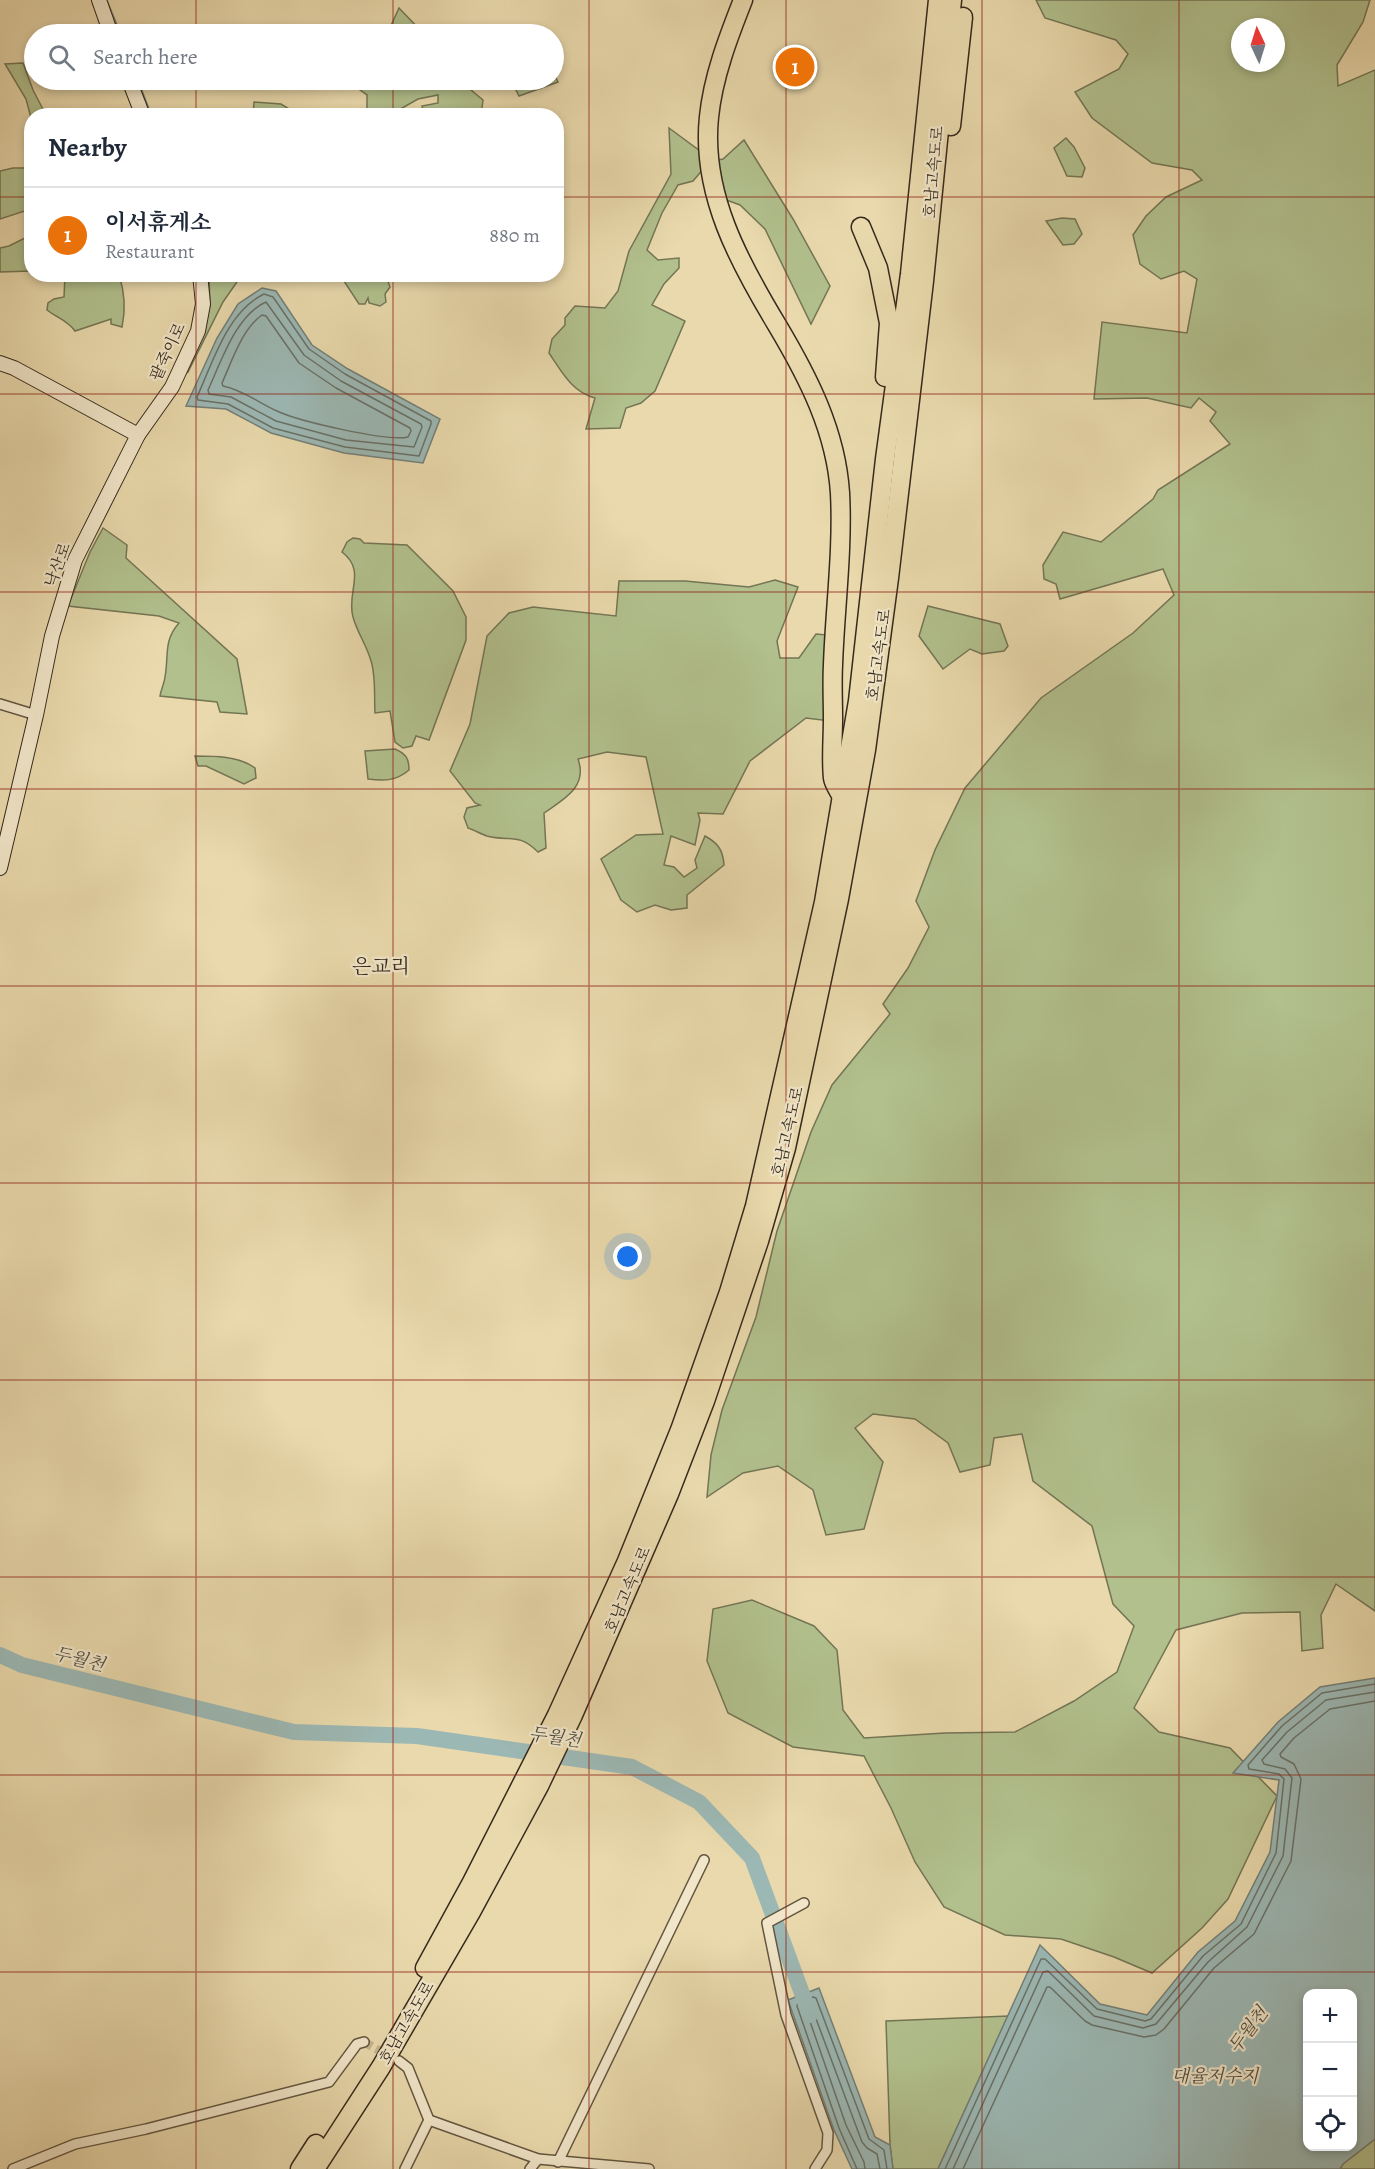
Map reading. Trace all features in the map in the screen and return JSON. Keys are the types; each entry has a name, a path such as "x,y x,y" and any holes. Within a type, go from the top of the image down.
{"highway":[{"path":"743,0 723,55 709,118 709,150 713,182 721,216 751,281 816,396 835,455 840,493 840,524 833,666 833,780 843,799"},
{"name":"호남고속도로","path":"315,2169 393,2047 471,1912 539,1786 587,1650 655,1494 729,1292 755,1206 824,902 858,701 885,459 910,274 938,0"},
{"name":"호남고속도로","path":"300,2169 366,2069 421,1975 519,1790 565,1715 669,1494 705,1401 759,1241 786,1148 839,898 866,750 924,281 952,0"},
{"path":"924,281 947,161 965,0"},
{"path":"861,227 878,268 889,323 882,417 885,459"}],"street":[{"path":"99,0 107,24"},
{"path":"133,90 140,108"},
{"name":"팥죽이로","path":"138,435 172,387 198,331 203,304 201,282"},
{"path":"0,363 14,368 138,435"},
{"name":"낙산로","path":"0,868 52,636 75,561 138,435"},
{"path":"0,704 36,715"},
{"path":"558,2162 704,1860"},
{"path":"804,1903 791,1908 768,1923 786,2015 828,2133 827,2150 815,2169"},
{"path":"13,2169 75,2144 146,2129 328,2082 357,2044 364,2042"},
{"path":"399,2061 408,2068 429,2120 405,2169"},
{"path":"429,2120 538,2159 649,2169"},
{"path":"530,2169 538,2159"}],"green space":[{"path":"1036,0 1370,0 1363,22 1337,65 1338,86 1375,70 1375,1611 1336,1584 1321,1615 1323,1648 1302,1651 1300,1612 1242,1613 1176,1630 1134,1708 1159,1732 1230,1748 1277,1796 1228,1899 1202,1928 1152,1973 1061,1939 1005,1935 944,1907 915,1862 864,1756 793,1747 728,1713 707,1661 713,1609 752,1600 814,1626 837,1650 843,1710 864,1738 1015,1732 1074,1701 1117,1672 1134,1626 1113,1604 1092,1526 1033,1481 1022,1434 994,1438 990,1465 960,1472 948,1443 915,1419 873,1414 855,1428 883,1462 864,1529 826,1535 813,1490 778,1466 743,1473 707,1497 711,1455 722,1410 756,1317 777,1231 811,1132 832,1085 890,1014 883,1004 908,968 929,927 916,901 935,850 965,788 1041,698 1133,633 1174,595 1163,569 1060,599 1056,584 1044,579 1043,565 1063,532 1101,542 1153,499 1158,490 1230,444 1210,421 1216,412 1199,398 1191,408 1147,398 1094,399 1102,322 1187,333 1197,279 1184,271 1161,279 1140,264 1133,235 1146,216 1166,197 1202,180 1192,170 1152,163 1092,118 1075,92 1119,69 1128,54 1116,40 1045,18"},
{"path":"399,8 414,24 392,24"},
{"path":"23,63 24,90 33,90 42,108 28,108 26,99 5,64"},
{"path":"360,90 471,90 483,100 482,108 422,108 422,106 438,103 438,95 418,99 402,108 367,108 367,95"},
{"path":"516,90 536,90 519,96"},
{"path":"254,102 281,104 288,108 254,108"},
{"path":"669,128 700,151 704,168 693,181 678,185 662,213 647,250 658,260 679,258 679,268 664,284 652,305 685,321 655,391 641,403 626,408 620,428 586,429 595,398 580,391 563,374 549,353 552,339 565,325 565,318 575,306 605,308 618,291 629,251 671,174"},
{"path":"1066,138 1074,147 1085,168 1082,177 1067,176 1054,148"},
{"path":"744,140 793,219 830,286 811,324 765,229 740,205 718,197 713,161 723,159"},
{"path":"24,168 24,211 0,219 0,171"},
{"path":"1062,218 1075,219 1082,234 1074,244 1063,245 1046,221"},
{"path":"24,238 24,271 0,272 0,248"},
{"path":"65,282 121,282 124,301 122,327 111,324 111,319 75,331 47,310 48,303 64,297"},
{"path":"209,282 237,282 223,302 188,372 182,376 204,333 210,305"},
{"path":"345,282 388,282 390,287 385,294 386,302 380,306 369,303 368,298 365,304 359,304"},
{"path":"103,528 127,545 126,558 237,659 247,714 220,712 217,702 160,696 165,677 169,642 179,623 159,616 68,606 90,552"},
{"path":"353,538 360,539 364,543 407,545 453,591 466,617 466,640 429,740 416,736 412,746 403,748 395,742 390,711 375,713 373,667 353,617 352,599 355,574 349,559 342,552 347,542"},
{"path":"775,580 798,587 777,641 780,658 799,658 816,634 838,636 830,721 806,718 750,761 723,814 698,813 700,820 695,845 671,836 664,865 674,867 684,877 697,868 695,860 705,836 716,844 722,855 724,865 687,895 687,908 671,910 655,905 637,912 621,900 601,859 636,835 663,834 646,757 607,752 578,759 580,777 577,785 566,797 544,813 546,848 538,852 525,842 495,838 468,828 464,817 467,808 480,805 475,803 450,771 470,724 487,636 509,613 533,607 616,616 619,581 685,581 749,587"},
{"path":"928,606 1000,624 1008,646 1004,651 982,654 970,649 943,669 919,636"},
{"path":"395,749 406,757 409,770 390,779 368,779 365,751"},
{"path":"195,756 242,761 255,768 256,778 244,784 206,766 198,766"},
{"path":"1008,2016 938,2169 893,2169 890,2145 886,2021"},
{"path":"1375,2139 1375,2169 1340,2169 1343,2164"}],"water":[{"path":"262,288 276,291 312,345 348,369 440,419 423,463 344,453 271,433 226,409 186,406 217,338 238,304"},
{"name":"대율저수지","path":"1375,1678 1375,2139 1343,2164 1340,2169 938,2169 1040,1945 1100,2004 1147,2015 1198,1952 1235,1921 1270,1852 1279,1780 1233,1773 1278,1722 1320,1687"},
{"path":"819,1988 875,2137 890,2145 893,2169 852,2169 834,2130 788,2000"}],"waterway":[{"path":"106,0 116,24"},
{"path":"141,90 148,108"},
{"name":"두월천","path":"0,1655 22,1665 294,1732 417,1736 632,1767 699,1802 752,1858 810,2015"}],"tunnel":[{"path":"364,2042 389,2056"}],"place":[{"name":"이서휴게소","path":"795,67"}],"district":[{"name":"은교리","path":"381,966"}]}
